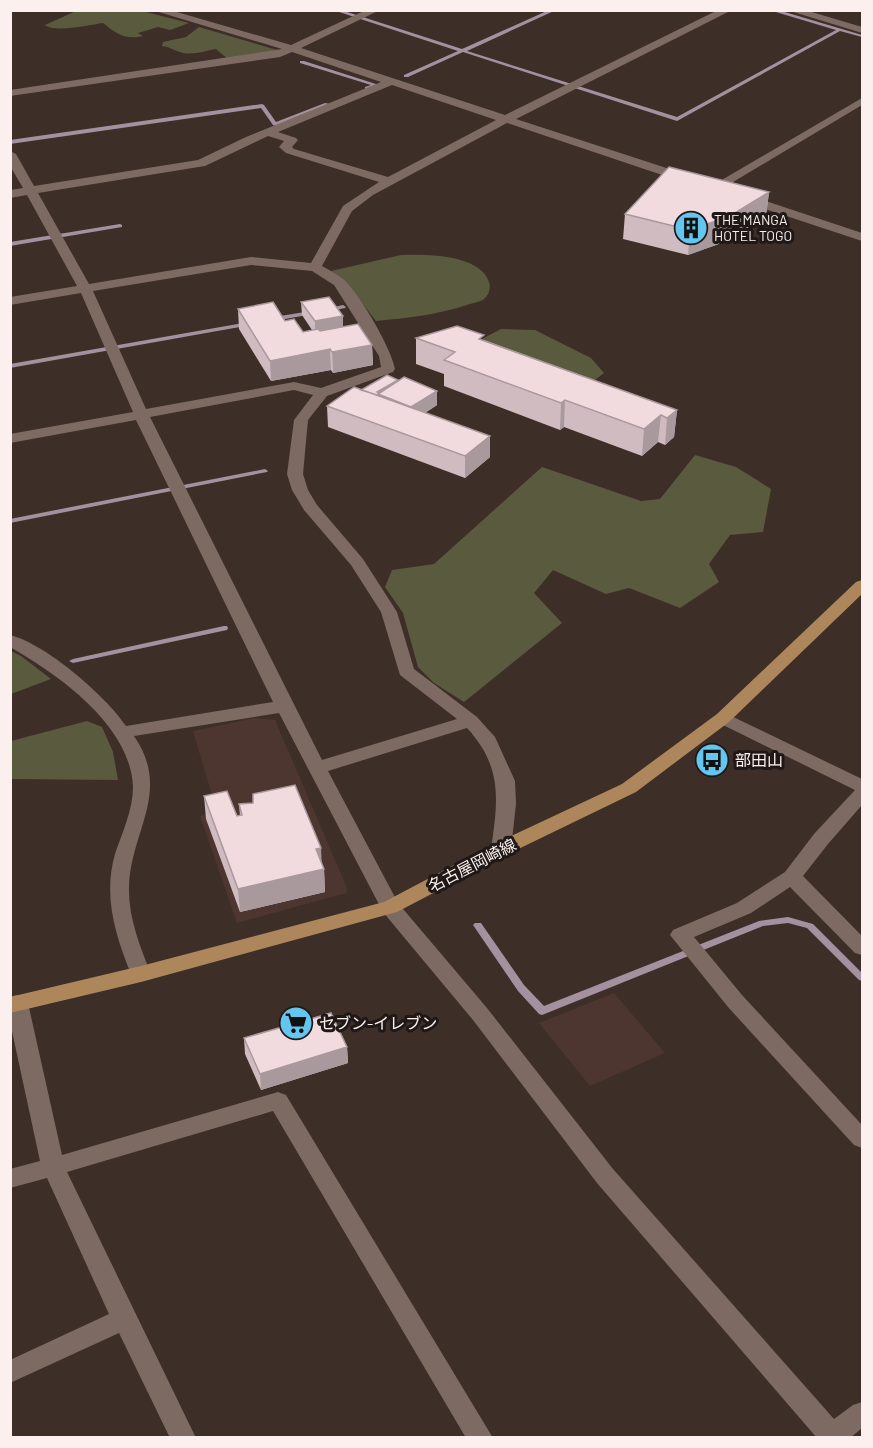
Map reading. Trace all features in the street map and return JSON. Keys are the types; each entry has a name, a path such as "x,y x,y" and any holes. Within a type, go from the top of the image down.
{"main road":[{"name":"名古屋岡崎線","path":"14,1004 141,974 390,908 501,849 629,788 723,718 862,585"}],"street":[{"path":"157,10 290,48 393,81 862,237"},
{"path":"10,93 280,54 375,10"},
{"path":"315,267 347,209 389,181 727,10"},
{"path":"792,10 862,30"},
{"path":"10,194 201,163 268,132 393,81"},
{"path":"714,188 862,101"},
{"path":"268,132 292,140 285,147 290,151 389,181"},
{"path":"10,154 85,288 141,414 284,705 390,908 480,1014 605,1176 832,1437 862,1413"},
{"path":"10,301 251,261 315,267 339,282 352,299 386,356 388,369 322,393 301,420 295,474 300,490 326,526 357,562 389,612 406,671 471,721 486,737 506,780 507,804 501,849"},
{"path":"10,439 294,386 322,393"},
{"path":"10,640 33,651 86,690 124,732 136,756 142,786 136,823 124,857 117,896 126,938 141,974"},
{"path":"124,732 284,705"},
{"path":"723,718 862,786"},
{"path":"316,768 471,721"},
{"path":"862,794 821,839 792,877 744,908 680,935 735,1001 862,1139"},
{"path":"792,877 862,948"},
{"path":"14,1004 53,1167 124,1319 183,1437"},
{"path":"10,1179 278,1101 480,1437"},
{"path":"10,1372 124,1319"}],"shaded area":[{"path":"255,718 275,720 347,888 346,893 237,923 200,816 217,812 193,731"},
{"path":"614,993 665,1053 590,1086 539,1023"}],"green space":[{"path":"76,11 142,11 189,23 170,30 158,27 138,33 143,36 131,37 117,33 103,23 64,28 45,25"},
{"path":"199,27 277,50 229,60 216,49 189,54 162,46 163,42 186,37"},
{"path":"401,255 437,256 464,261 484,273 490,287 488,293 480,301 444,311 376,321 352,290 331,271"},
{"path":"501,329 535,330 591,358 604,373 575,395 463,349"},
{"path":"695,455 736,467 771,489 763,532 730,535 709,564 719,582 680,608 629,588 606,594 553,570 534,593 562,623 464,702 434,683 418,667 403,613 385,587 392,570 434,564 542,467 641,501 660,499"},
{"path":"11,651 21,656 51,679 11,694"},
{"path":"87,721 102,727 113,752 118,780 11,779 11,741"}],"building":[{"path":"669,167 769,192 730,216 690,230 625,214"},
{"path":"329,297 343,316 315,321 301,302"},
{"path":"273,302 285,321 294,319 303,332 358,324 372,345 332,352 330,349 270,361 238,309"},
{"path":"457,326 484,335 479,339 677,410 667,418 661,415 644,429 565,400 561,403 444,360 455,352 416,338"},
{"path":"387,375 398,380 377,392 379,393 377,395 361,390"},
{"path":"404,377 437,391 411,407 378,394"},
{"path":"354,387 490,436 465,456 327,406"},
{"path":"295,785 321,848 316,849 324,869 238,889 204,796 227,791 237,816 242,815 239,804 253,803 253,794"},
{"path":"331,1013 347,1047 260,1074 244,1038"}],"waterway":[{"path":"335,10 463,51"},
{"path":"463,51 554,10"},
{"path":"771,10 862,36"},
{"path":"463,51 677,119 839,30"},
{"path":"406,76 463,51"},
{"path":"302,62 376,85 367,88"},
{"path":"10,142 262,106 275,124 327,104"},
{"path":"10,244 120,226"},
{"path":"327,310 343,307"},
{"path":"274,319 311,313"},
{"path":"10,366 249,324"},
{"path":"10,521 265,471"},
{"path":"73,661 224,628"},
{"path":"478,925 521,988 542,1011 762,923 778,921 788,920 810,926 862,978"}],"place":[{"name":"THE MANGA HOTEL TOGO","path":"691,228"},
{"name":"部田山","path":"712,760"},
{"name":"セブン-イレブン","path":"296,1023"}]}
